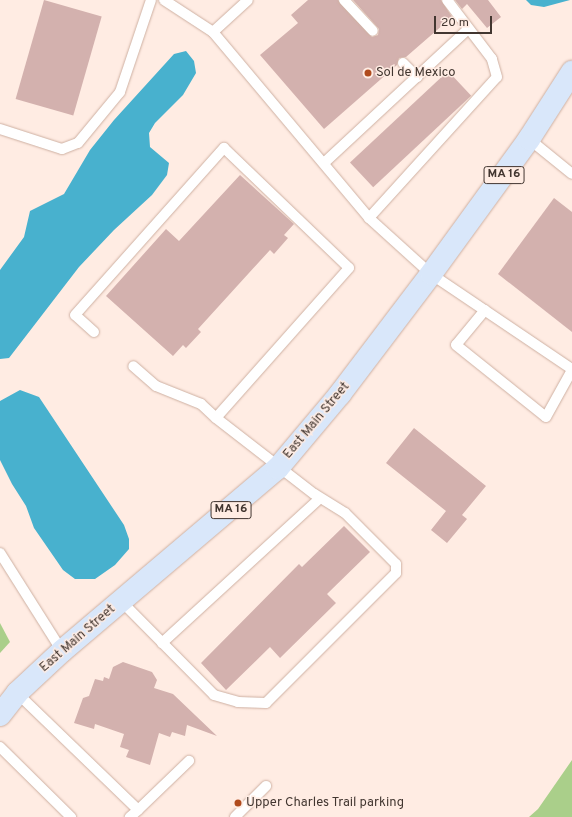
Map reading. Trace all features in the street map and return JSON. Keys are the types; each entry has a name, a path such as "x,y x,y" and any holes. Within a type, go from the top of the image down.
{"main road":[{"name":"East Main Street","path":"0,715 18,693 62,651 278,468 340,394 431,274 529,139 572,72"}],"lane":[{"path":"0,129 62,149 78,143 120,92 151,0"},
{"path":"164,0 214,32 369,218 431,274 485,310 572,370 546,417 456,345 485,310"},
{"path":"214,32 248,0"},
{"path":"344,0 373,31"},
{"path":"369,218 497,77 492,59 468,30 447,0"},
{"path":"324,163 468,30"},
{"path":"403,63 416,77"},
{"path":"529,139 572,174"},
{"path":"94,332 75,315 224,148 348,268 216,418"},
{"path":"121,601 214,695 238,702 266,703 396,573 396,564 346,513 320,498 278,468 201,404 156,386 133,366"},
{"path":"162,643 320,498"},
{"path":"0,553 62,651"},
{"path":"18,693 134,813 189,761"},
{"path":"0,747 71,817"},
{"path":"235,817 266,786"}],"green space":[{"path":"0,623 10,642 0,653"},
{"path":"572,760 572,817 529,817 538,809"}],"water":[{"path":"526,0 570,0 544,7 531,5"},
{"path":"186,51 194,61 196,73 183,95 155,123 149,133 150,147 169,163 167,175 152,195 114,230 79,267 9,358 0,359 0,270 24,237 30,211 64,194 90,150 114,120 174,54"},
{"path":"20,390 39,397 124,525 129,539 129,549 115,565 95,579 75,579 63,570 34,528 26,506 12,484 0,460 0,401"}],"building":[{"path":"44,0 102,17 73,116 16,99"},
{"path":"308,0 338,0 372,37 378,35 379,29 353,0 441,0 452,17 406,57 399,58 397,65 324,129 260,55 298,23 291,15"},
{"path":"455,0 488,0 501,17 487,28 467,4 462,9"},
{"path":"448,71 471,96 373,187 350,162"},
{"path":"240,175 294,224 284,235 288,238 274,254 270,250 198,329 201,332 186,348 183,345 173,356 106,296 166,229 179,241"},
{"path":"554,198 572,212 572,332 498,274"},
{"path":"414,428 486,486 462,515 467,519 447,543 431,530 446,511 386,463"},
{"path":"344,526 370,552 327,594 336,603 280,658 270,647 226,690 201,663 299,564 302,567"},
{"path":"123,662 152,672 157,680 154,688 173,694 217,736 187,725 185,736 172,732 170,737 159,733 150,765 126,757 129,750 120,747 124,734 95,724 94,729 74,723 83,698 89,696 95,679 103,681 104,677 109,679 113,667"}],"place":[{"name":"Sol de Mexico","path":"368,73"},
{"name":"Upper Charles Trail parking","path":"238,803"}]}
